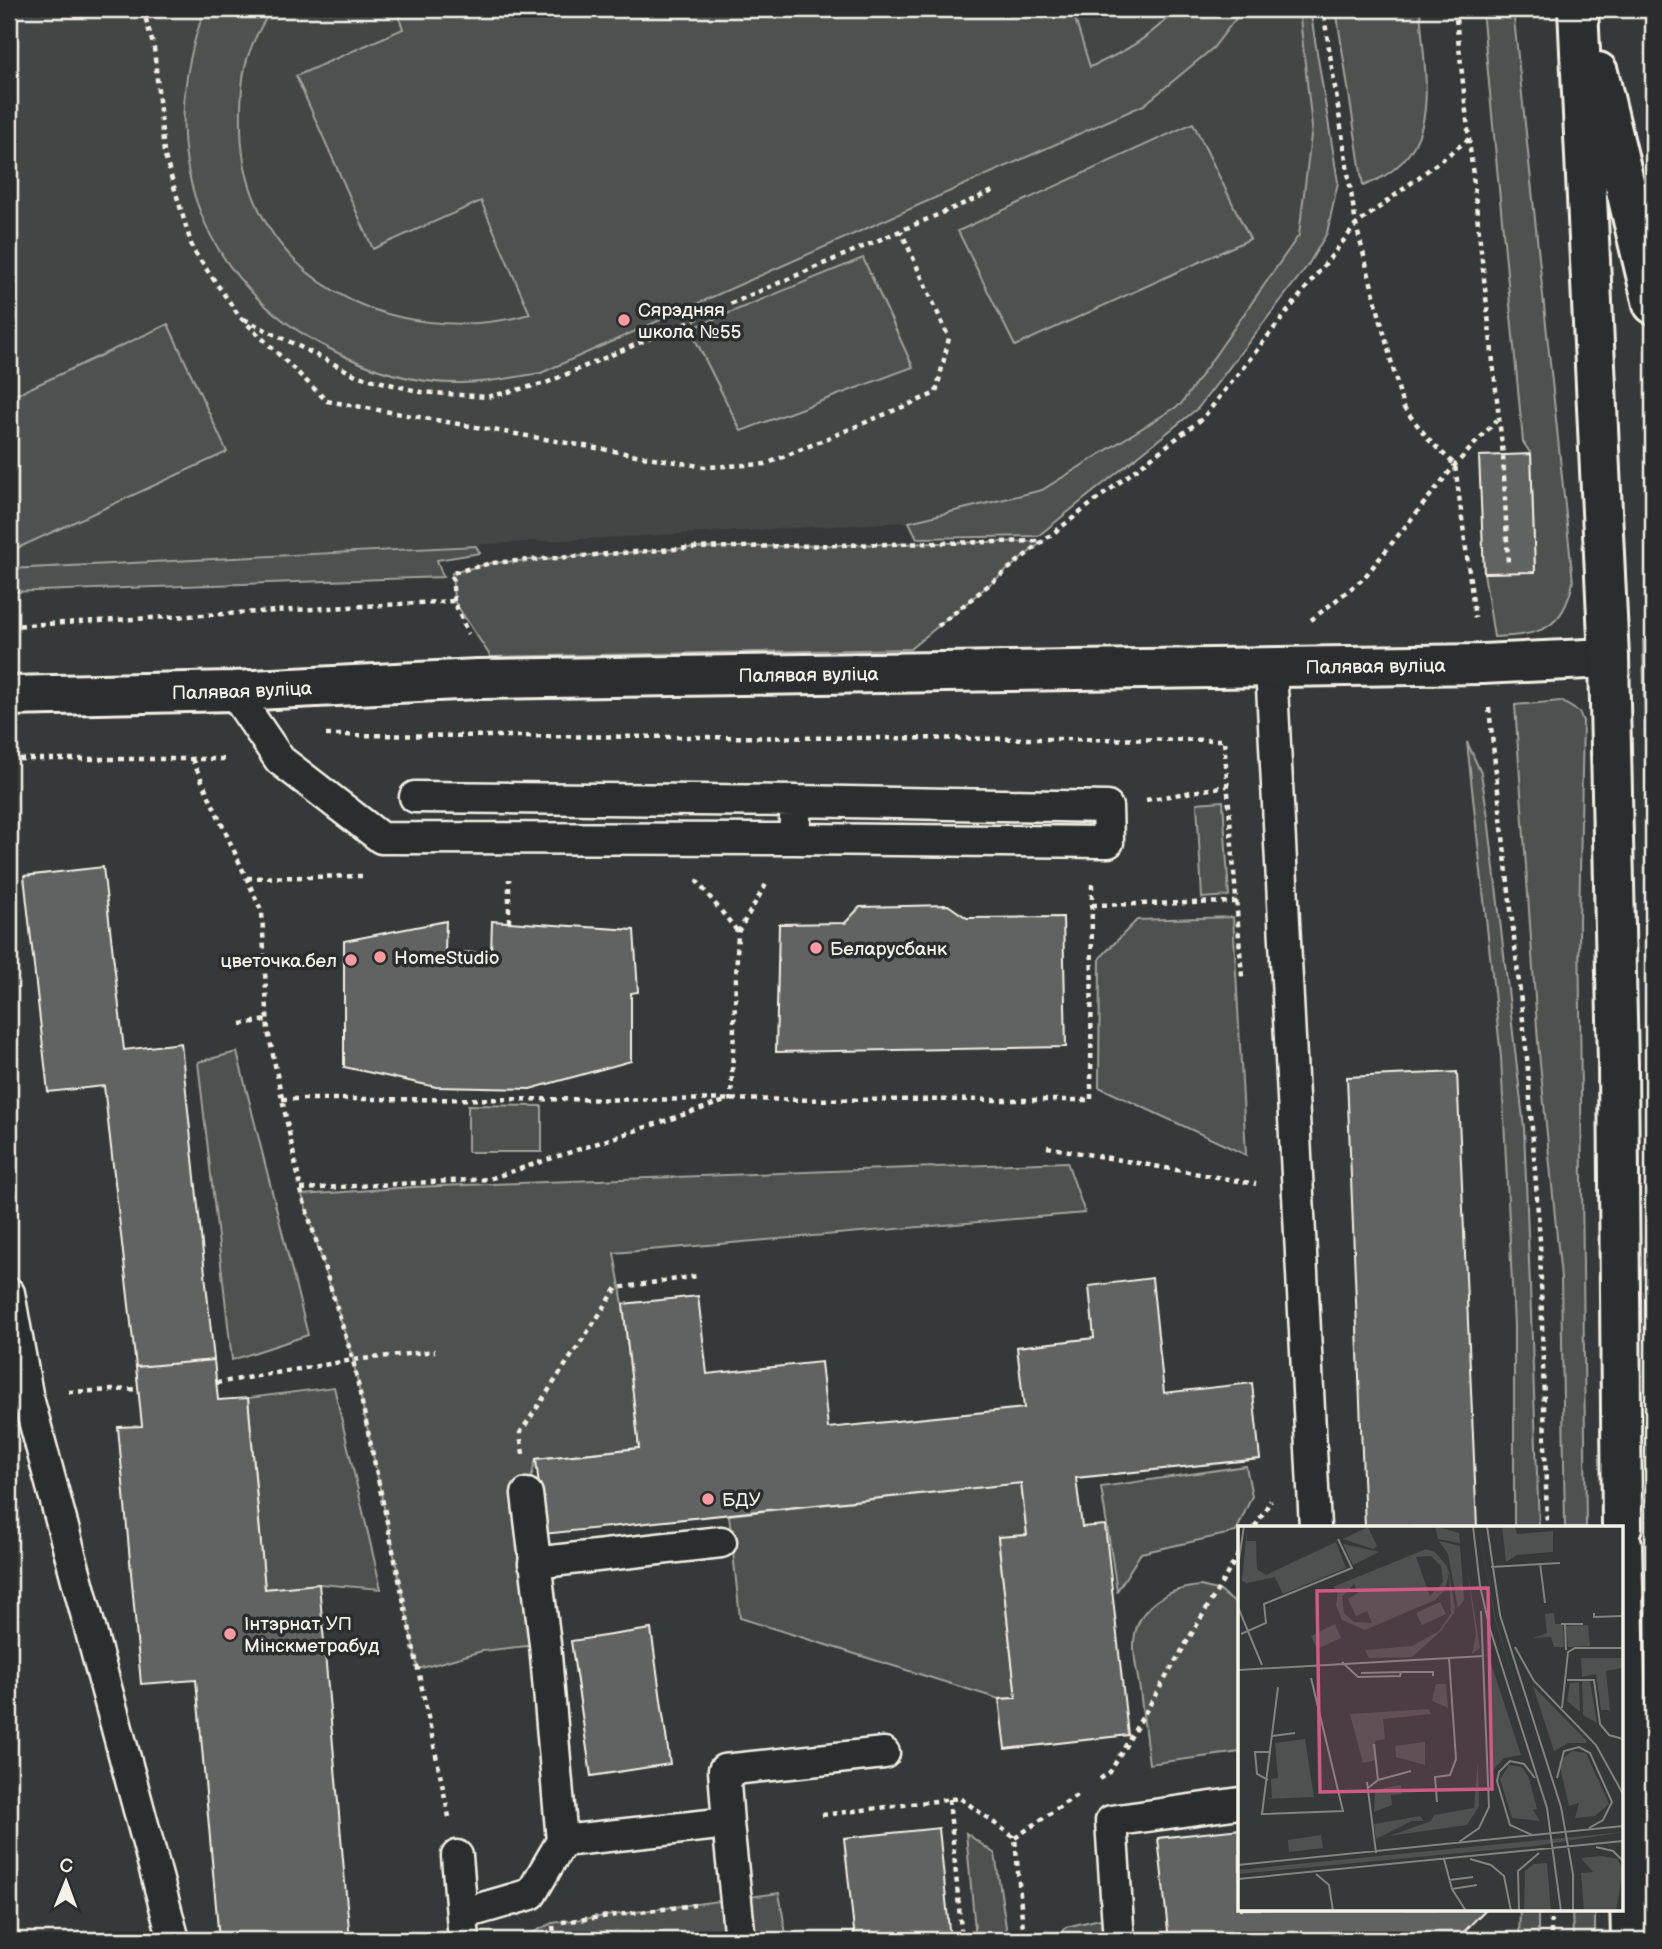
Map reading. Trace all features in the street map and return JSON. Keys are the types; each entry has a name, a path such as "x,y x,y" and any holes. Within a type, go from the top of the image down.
{"main road":[{"path":"1578,9 1609,658 1618,1063 1622,1526"},
{"path":"1583,9 1653,304"},
{"name":"Палявая вуліца","path":"9,696 233,691 478,679 1482,664 1609,658"},
{"path":"1624,1633 1631,1940"}],"lane":[{"path":"1271,667 1315,1526"},
{"path":"233,691 280,760 381,838 1108,842 1107,807 415,797"},
{"path":"794,839 796,801"},
{"path":"9,1293 27,1394 174,1940"},
{"path":"457,1856 463,1927 531,1894 562,1841 527,1493"},
{"path":"534,1563 721,1542"},
{"path":"740,1940 724,1770 884,1753"},
{"path":"1119,1940 1111,1821 1238,1804"},
{"path":"562,1841 728,1823"}],"path":[{"path":"143,9 154,48 164,153 193,250 240,317 327,401 705,467 766,464 936,393 949,338 901,231"},
{"path":"1323,9 1356,225 1403,407 1430,441 1455,465 1477,627"},
{"path":"1455,9 1497,420 1503,455 1508,563"},
{"path":"932,631 1043,541 1203,418 1356,225 1469,139"},
{"path":"240,317 358,376 421,392 487,397 546,383 993,191"},
{"path":"1301,628 1363,579 1455,465 1497,420"},
{"path":"454,601 452,573 491,563 687,548 1043,541"},
{"path":"1489,705 1527,1058 1540,1241 1547,1526"},
{"path":"9,759 280,760 297,735 1224,740 1242,983"},
{"path":"192,759 262,912 267,1020 282,1099 301,1189 353,1360 457,1856"},
{"path":"1107,807 1227,786"},
{"path":"282,1099 1091,1100 1092,842"},
{"path":"689,871 738,932"},
{"path":"732,1099 738,932 774,872"},
{"path":"509,922 510,874"},
{"path":"1092,905 1237,902"},
{"path":"241,1024 267,1020"},
{"path":"301,1189 489,1179 732,1099"},
{"path":"1047,1147 1258,1184"},
{"path":"1257,1171 1259,1198"},
{"path":"527,1493 520,1433 617,1288 697,1276"},
{"path":"216,1383 353,1360 435,1351"},
{"path":"27,1394 138,1389"},
{"path":"1256,1526 1274,1495"},
{"path":"1014,1838 1110,1772 1238,1555"},
{"path":"821,1815 960,1798 1014,1838 1024,1940"},
{"path":"949,1799 962,1940"},
{"path":"555,1940 552,1923 735,1899"},
{"path":"1550,1910 1551,1940"}],"shaded area":[{"name":"Сярэдняя школа №55","path":"9,9 1299,9 1312,127 1299,235 1180,404 1041,490 909,522 9,569"},
{"path":"205,9 272,9 262,24 245,66 241,95 241,129 249,182 269,227 298,264 336,292 380,312 429,322 479,323 530,314 481,201 373,249 296,76 403,29 396,9 1072,9 1090,67 1137,43 1176,9 1243,9 1213,48 1144,105 541,373 492,381 445,383 394,374 330,349 284,321 247,287 218,248 198,205 186,159 184,110 190,60"},
{"path":"1299,9 1310,9 1338,182 1327,233 1308,265 1198,408 1038,536 917,538 909,522 1042,490 1181,404 1299,235 1312,127"},
{"path":"1336,9 1420,9 1426,88 1419,135 1408,156 1390,173 1363,186"},
{"path":"1482,9 1513,9 1573,582 1563,611 1547,627 1536,632 1494,637 1484,573 1535,571 1531,454 1523,442"},
{"path":"1193,123 1250,239 1015,346 958,231"},
{"path":"863,258 913,367 741,431 690,329"},
{"path":"168,324 227,452 9,552 9,398"},
{"path":"1043,541 910,649 491,657 454,601 452,573 491,563 687,548"},
{"path":"476,546 480,553 437,560 443,577 9,592 9,569"},
{"path":"1653,639 1653,1139 1643,640"},
{"path":"1561,701 1579,712 1583,721 1579,922 1586,1526 1565,1526 1561,1278 1538,1042 1515,705"},
{"path":"1467,742 1481,773 1488,817 1524,1128 1539,1526 1514,1526 1514,1325 1501,1057"},
{"path":"1223,801 1229,896 1202,898 1197,803"},
{"path":"1233,917 1246,1155 1099,1087 1100,958 1137,920"},
{"path":"237,1052 308,1335 232,1360 198,1062"},
{"path":"468,1105 542,1106 542,1152 468,1152"},
{"path":"1067,1162 1085,1213 614,1253 623,1304 639,1448 536,1459 527,1494 545,1644 482,1651 418,1669 353,1360 302,1195 414,1187"},
{"path":"334,1387 381,1589 319,1584 265,1589 248,1398"},
{"path":"1246,1466 1252,1496 1236,1532 1141,1553 1117,1591 1101,1487"},
{"path":"1021,1483 1027,1535 998,1538 1016,1698 999,1699 740,1618 729,1515"},
{"path":"1201,1586 1220,1591 1238,1605 1238,1752 1149,1764 1135,1658 1135,1633 1139,1621 1154,1603 1188,1588"},
{"path":"966,1833 995,1854 1008,1940 976,1940"},
{"path":"779,1893 787,1940 524,1940 528,1935 552,1923"},
{"path":"1520,1910 1538,1910 1538,1940 1519,1940"},
{"path":"1572,1910 1595,1910 1595,1940 1573,1940"},
{"path":"1104,1918 1105,1940 1058,1940 1066,1927"}],"building":[{"path":"1531,454 1535,572 1484,573 1479,456"},
{"path":"103,867 124,1050 181,1043 214,1360 136,1367 104,1086 48,1092 24,876"},
{"path":"948,905 967,918 1063,917 1066,1047 776,1052 779,924 845,923 860,907"},
{"path":"446,921 445,952 491,953 492,921 634,930 638,992 631,993 631,1061 530,1089 436,1087 344,1067 344,941"},
{"path":"1457,1072 1477,1526 1365,1526 1347,1077"},
{"name":"БДУ","path":"1152,1278 1164,1393 1252,1383 1260,1459 1076,1478 1082,1527 1105,1525 1128,1735 1005,1749 999,1699 1016,1698 998,1537 1027,1535 1021,1483 544,1534 536,1459 639,1448 623,1304 698,1296 707,1374 821,1362 828,1428 1024,1408 1017,1347 1094,1338 1089,1286"},
{"name":"Інтэрнат УП Мінскметрабуд","path":"214,1360 218,1400 248,1398 265,1589 319,1584 350,1940 219,1940 196,1680 141,1684 118,1427 142,1426 136,1367"},
{"path":"651,1629 670,1764 591,1776 571,1641"},
{"path":"939,1828 950,1940 855,1940 844,1838"},
{"path":"1238,1829 1238,1910 1485,1910 1456,1940 1169,1940 1158,1838"}],"place":[{"name":"Сярэдняя школа №55","path":"624,320"},
{"name":"Беларусбанк","path":"816,948"},
{"name":"HomeStudio","path":"380,957"},
{"name":"цветочка.бел","path":"351,960"},
{"name":"БДУ","path":"708,1499"},
{"name":"Інтэрнат УП Мінскметрабуд","path":"230,1634"}]}
